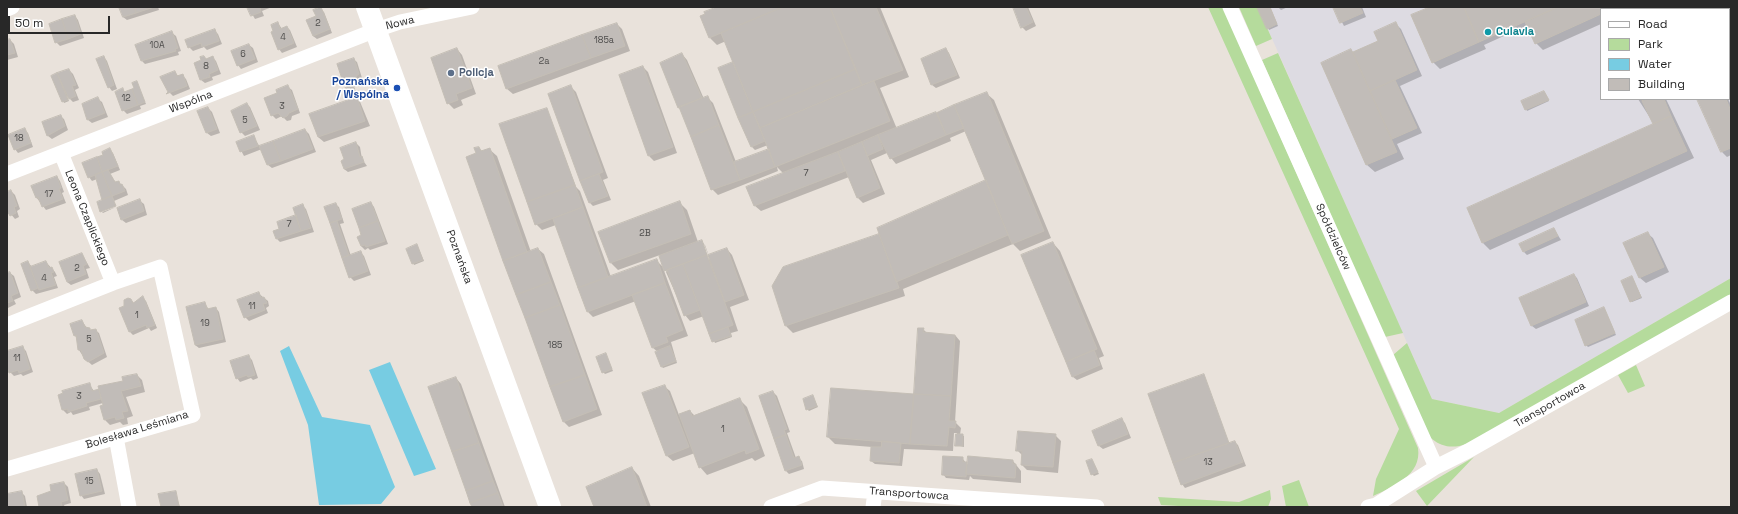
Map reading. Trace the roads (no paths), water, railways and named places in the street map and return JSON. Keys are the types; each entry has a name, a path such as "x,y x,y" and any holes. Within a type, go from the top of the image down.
{"main road":[{"name":"Poznańska","path":"367,7 550,507"}],"street":[{"path":"7,9 12,7"},
{"name":"Nowa","path":"376,30 400,22 472,7"},
{"name":"Spółdzielców","path":"1230,7 1436,467"},
{"name":"Wspólna","path":"7,174 376,30"},
{"name":"Leona Czaplickiego","path":"62,153 113,283"},
{"name":"Bolesława Leśmiana","path":"7,469 193,414 160,268 113,283"},
{"path":"7,325 113,283"},
{"name":"Transportowca","path":"1368,507 1376,504 1436,467 1468,451 1731,302"},
{"path":"116,437 129,507"},
{"name":"Transportowca","path":"771,507 822,488 1097,507"},
{"path":"873,507 875,492"}],"water":[{"path":"289,346 322,417 370,425 395,487 381,504 319,505 308,425 280,351"},
{"path":"390,362 436,469 414,476 369,370"}],"place":[{"name":"Cuiavia","path":"1488,32"},
{"name":"Policja","path":"451,73"},
{"name":"Poznańska / Wspólna","path":"397,88"}]}
